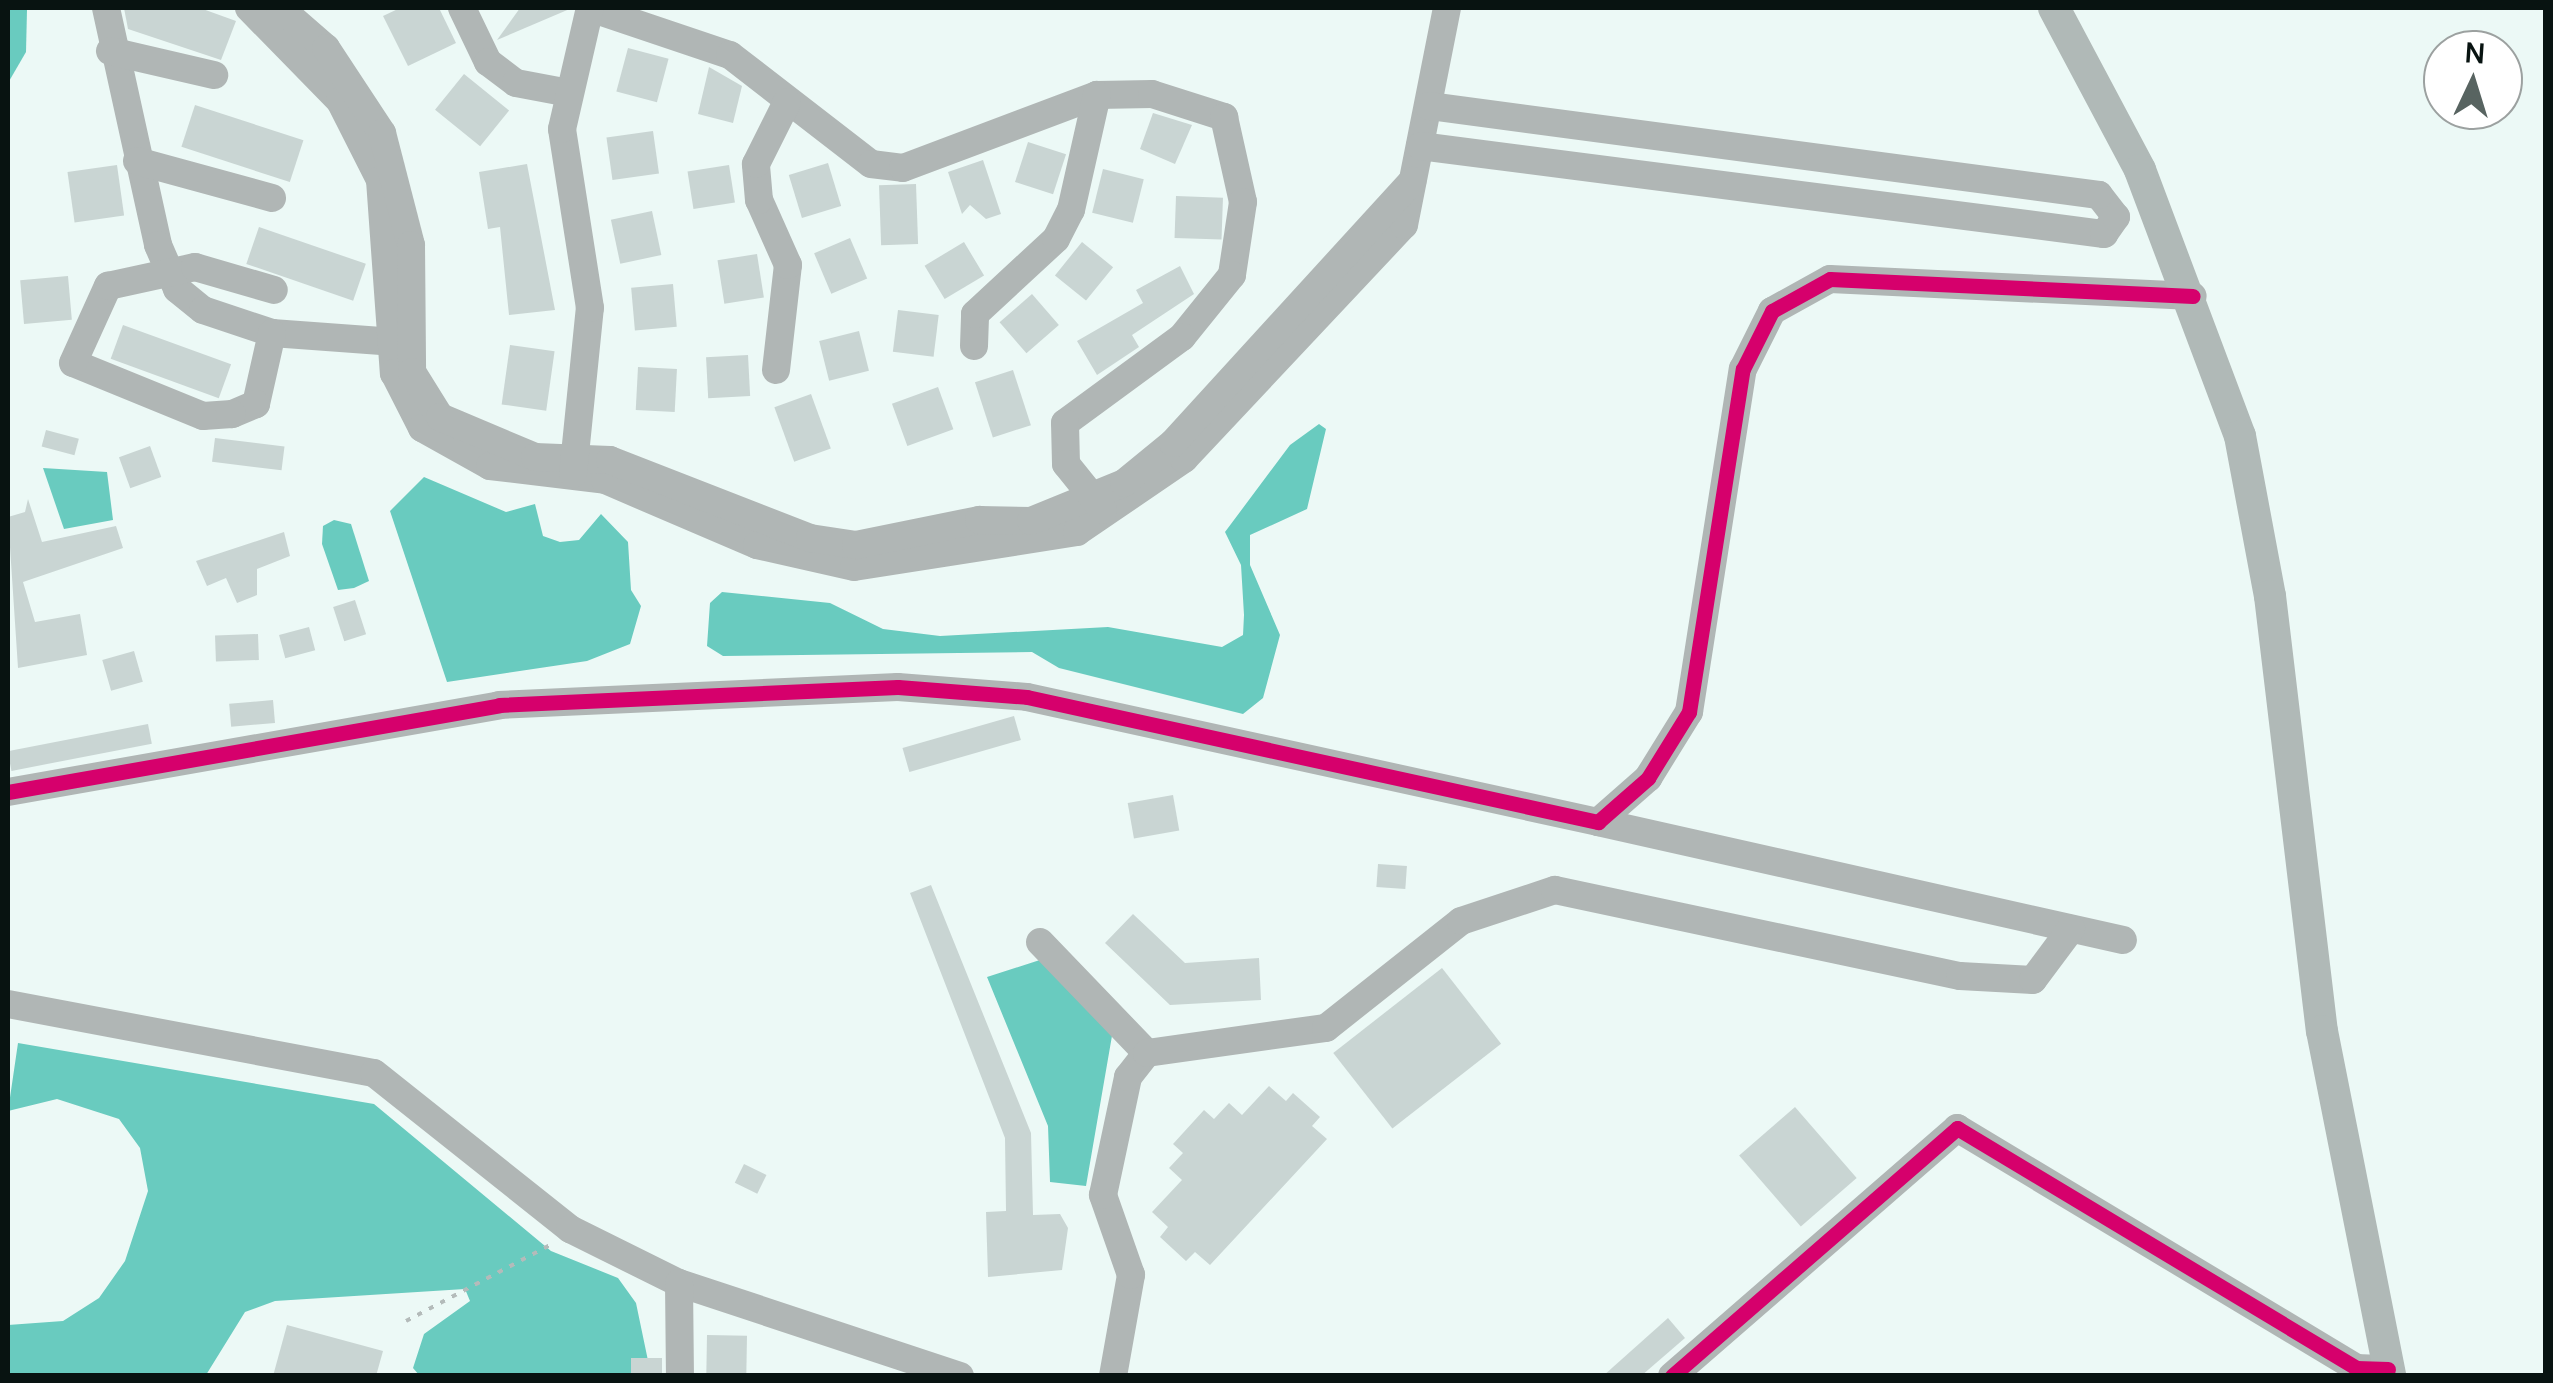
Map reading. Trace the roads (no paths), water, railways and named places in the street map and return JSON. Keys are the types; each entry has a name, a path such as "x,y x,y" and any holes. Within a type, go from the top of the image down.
{"main road":[{"path":"2054,8 2158,212 2193,296 2240,436 2270,596 2322,1031 2389,1372"}],"street":[{"path":"106,8 110,52 168,273 202,310 272,333 402,343"},
{"path":"249,8 340,101 380,180 402,343"},
{"path":"280,8 326,48 382,133 411,245 402,343 403,406 436,439 490,466 573,468 757,544 854,568 979,544 1036,544 1184,459 1392,240 1416,199 1412,181 1447,8"},
{"path":"462,8 488,62 516,83 570,93"},
{"path":"573,468 590,308 562,160 570,93 590,8 730,55 844,151 903,168 1097,95 1152,94 1224,118 1244,202 1232,275 1212,309 1064,424 1066,464 1100,507"},
{"path":"110,52 214,75"},
{"path":"974,346 975,314 1056,239 1071,210 1097,95"},
{"path":"776,370 788,265 759,200 756,164 786,102"},
{"path":"1429,106 2099,195 2116,217"},
{"path":"1494,157 1499,118"},
{"path":"1420,146 2104,234 2116,217 2158,212"},
{"path":"137,161 272,198"},
{"path":"272,333 256,404 232,414 203,416 73,363 108,286 196,267 274,290"},
{"path":"1598,822 1648,778 1689,712 1743,369 1772,310 1830,279 2193,296"},
{"path":"8,792 499,705 916,688 1027,696 2122,940"},
{"path":"1114,1376 1130,1274 1103,1195 1128,1077 1147,1053 1326,1028 1461,921 1555,890 1960,976 2033,980 2071,928"},
{"path":"1040,942 1147,1053"},
{"path":"8,1004 374,1073 570,1229 679,1283 960,1376"},
{"path":"1672,1376 1957,1128 2356,1368 2389,1372"},
{"path":"679,1283 680,1376"}],"water":[{"path":"8,8 27,10 26,52 8,83"},
{"path":"1319,424 1326,429 1307,509 1250,535 1250,565 1280,635 1263,698 1243,714 1059,668 1032,652 723,656 707,646 710,603 722,592 830,603 883,629 940,636 1108,627 1222,647 1243,635 1244,615 1241,565 1225,532 1290,445"},
{"path":"43,468 107,472 113,520 64,529"},
{"path":"424,477 506,512 535,504 543,536 560,542 579,540 601,514 628,542 631,590 641,606 630,644 587,661 447,682 390,511"},
{"path":"334,520 351,524 369,581 354,588 338,590 322,544 323,526"},
{"path":"1046,958 1113,1030 1086,1186 1050,1182 1048,1126 987,977"},
{"path":"18,1043 374,1104 551,1251 618,1278 636,1303 651,1375 419,1375 413,1368 424,1334 470,1301 465,1289 275,1301 245,1312 206,1375 8,1375 8,1325 63,1321 99,1298 125,1261 148,1191 140,1148 119,1119 57,1099 8,1111"}]}
